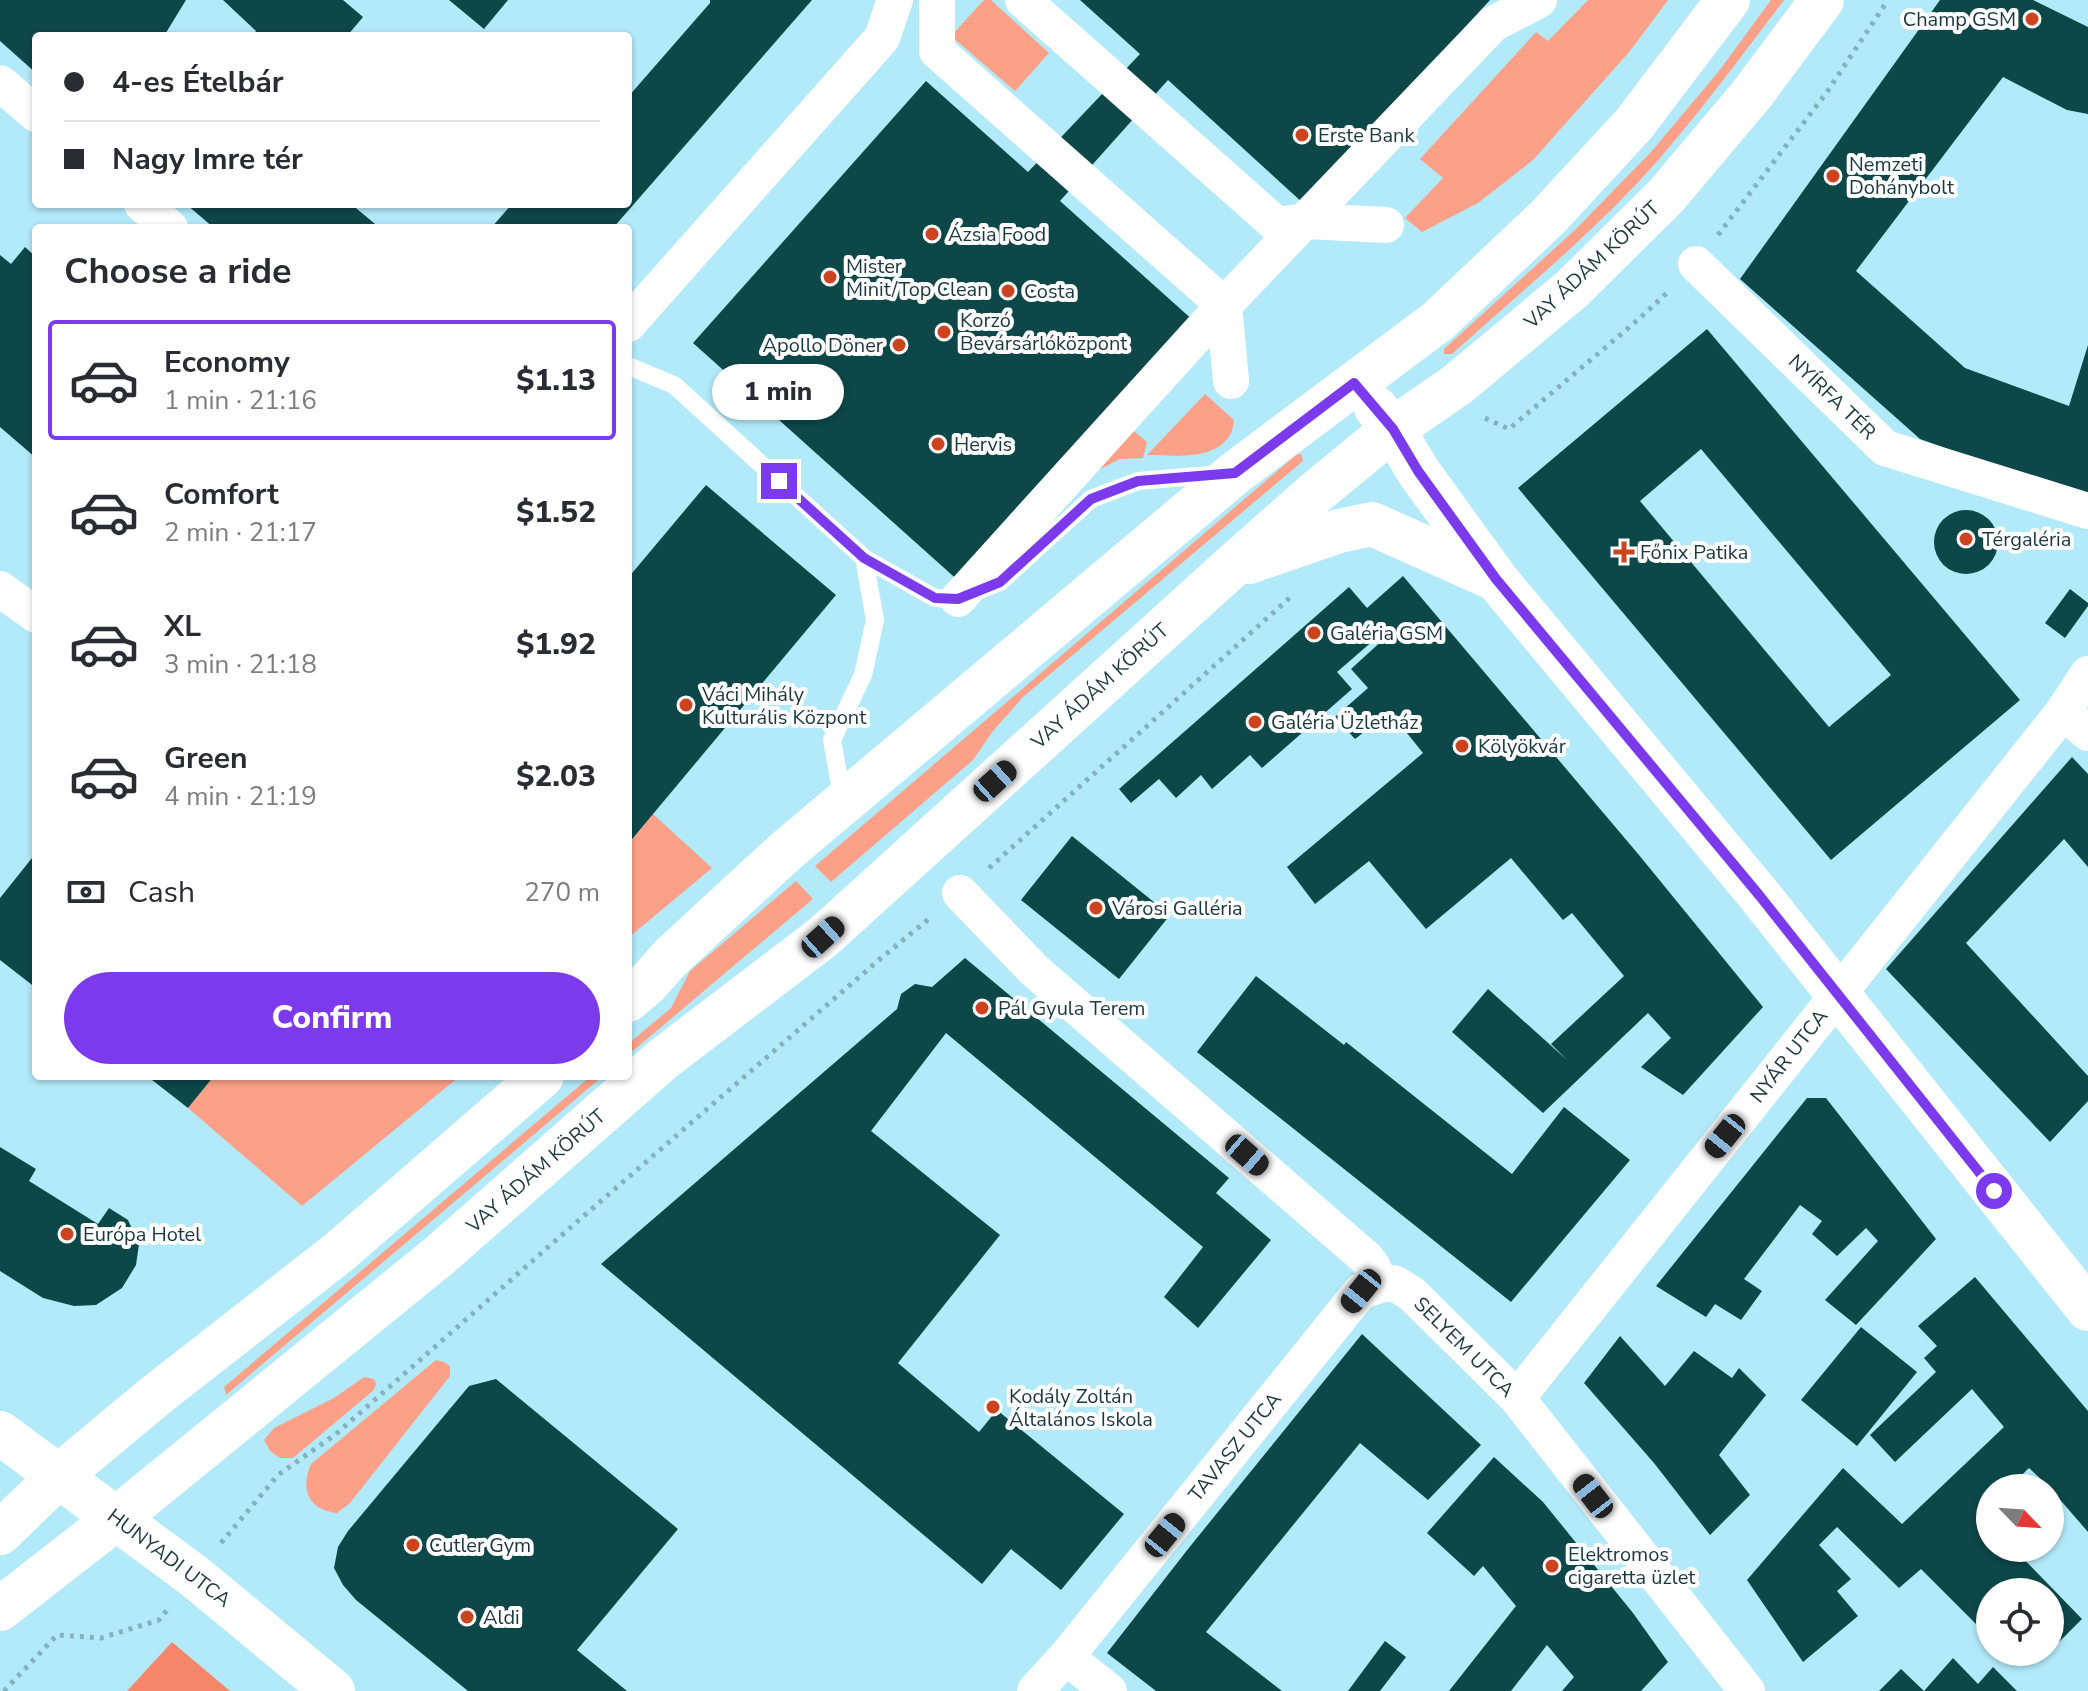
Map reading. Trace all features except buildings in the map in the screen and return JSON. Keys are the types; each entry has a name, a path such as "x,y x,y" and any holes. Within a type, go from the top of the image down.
{"street":[{"path":"632,319 882,38 895,0"},
{"path":"937,0 937,51 1224,305 1231,381"},
{"path":"1023,0 1277,225 1306,221 1386,225"},
{"path":"958,599 1224,305 1493,24 1539,0"},
{"name":"VAY ÁDÁM KÖRÚT","path":"0,1609 117,1518 440,1255 663,1059 823,937 1344,468 1458,384 1572,289 1666,196 1752,94 1822,0"},
{"path":"632,997 774,861 1235,473 1438,321 1548,217 1634,124 1710,10"},
{"path":"0,83 32,111"},
{"path":"147,208 165,224"},
{"name":"NYÍRFA TÉR","path":"1696,264 1885,448 2088,511"},
{"path":"1354,383 1393,429 1418,471 1496,579 1838,994 2088,1309"},
{"path":"1228,570 1339,531 1372,524 1496,579"},
{"path":"0,589 32,612"},
{"name":"NYÁR UTCA","path":"1517,1398 1838,994 2075,722 2088,674"},
{"path":"960,893 1034,970 1366,1258 1380,1285"},
{"path":"0,1533 59,1476 155,1396 338,1253 537,1080"},
{"name":"SELYEM UTCA","path":"1380,1285 1394,1283 1412,1294 1517,1398 1747,1691"},
{"name":"TAVASZ UTCA","path":"1035,1691 1066,1657 1361,1291 1380,1285"},
{"name":"HUNYADI UTCA","path":"0,1433 194,1576 333,1691"},
{"path":"1066,1657 1109,1691"}],"lane":[{"path":"632,368 674,385 864,558 935,598 958,599 1000,582 1091,499 1138,481 1235,473"},
{"path":"843,803 832,740 863,675 875,620 864,558"}],"path":[{"path":"4,1691 57,1635 101,1638 159,1620 278,1475 336,1434 551,1244 960,893 1298,591"}],"shaded area":[{"path":"984,0 991,0 1049,53 1015,91 951,36"},
{"path":"1588,0 1668,0 1630,51 1533,160 1478,203 1422,232 1405,218 1443,178 1420,159 1536,32 1548,41"},
{"path":"1771,0 1784,0 1724,80 1636,184 1559,259 1452,354 1444,354 1444,349 1576,229 1651,152 1719,71"},
{"path":"1205,394 1234,420 1231,433 1224,442 1205,453 1147,455"},
{"path":"1129,427 1147,442 1143,458 1120,459 1086,476"},
{"path":"1301,454 1303,461 1023,697 973,760 831,882 815,866 1296,455"},
{"path":"653,814 712,868 632,935 632,839"},
{"path":"796,881 813,899 632,1052 632,1041 671,1008 690,971"},
{"path":"211,1080 455,1080 302,1206 188,1108"},
{"path":"586,1080 598,1080 226,1395 224,1387"},
{"path":"436,1360 450,1366 450,1376 350,1503 337,1513 319,1508 307,1490 311,1464"},
{"path":"364,1377 374,1379 374,1390 293,1458 280,1458 270,1451 264,1440 274,1428 334,1398"},
{"path":"172,1642 230,1691 127,1691"}],"place":[{"name":"Champ GSM","path":"2032,19"},
{"name":"Erste Bank","path":"1302,135"},
{"name":"Nemzeti Dohánybolt","path":"1833,176"},
{"name":"Ázsia Food","path":"932,234"},
{"name":"Mister Minit/Top Clean","path":"830,277"},
{"name":"Costa","path":"1008,291"},
{"name":"Korzó Bevársárlóközpont","path":"944,332"},
{"name":"Apollo Döner","path":"899,345"},
{"name":"Hervis","path":"938,444"},
{"name":"Térgaléria","path":"1966,539"},
{"name":"Főnix Patika","path":"1624,552"},
{"name":"Galéria GSM","path":"1314,633"},
{"name":"Váci Mihály Kulturális Központ","path":"686,705"},
{"name":"Galéria Üzletház","path":"1255,722"},
{"name":"Kölyökvár","path":"1462,746"},
{"name":"Városi Galléria","path":"1096,908"},
{"name":"Pál Gyula Terem","path":"982,1008"},
{"name":"Európa Hotel","path":"67,1234"},
{"name":"Kodály Zoltán Általános Iskola","path":"993,1407"},
{"name":"Cutler Gym","path":"413,1545"},
{"name":"Elektromos cigaretta üzlet","path":"1552,1566"},
{"name":"Aldi","path":"467,1617"}],"route":[{"path":"779,481 864,558 935,598 958,599 1000,582 1091,499 1138,481 1235,473 1354,383 1393,429 1418,471 1496,579 1759,895 1994,1191"}]}
